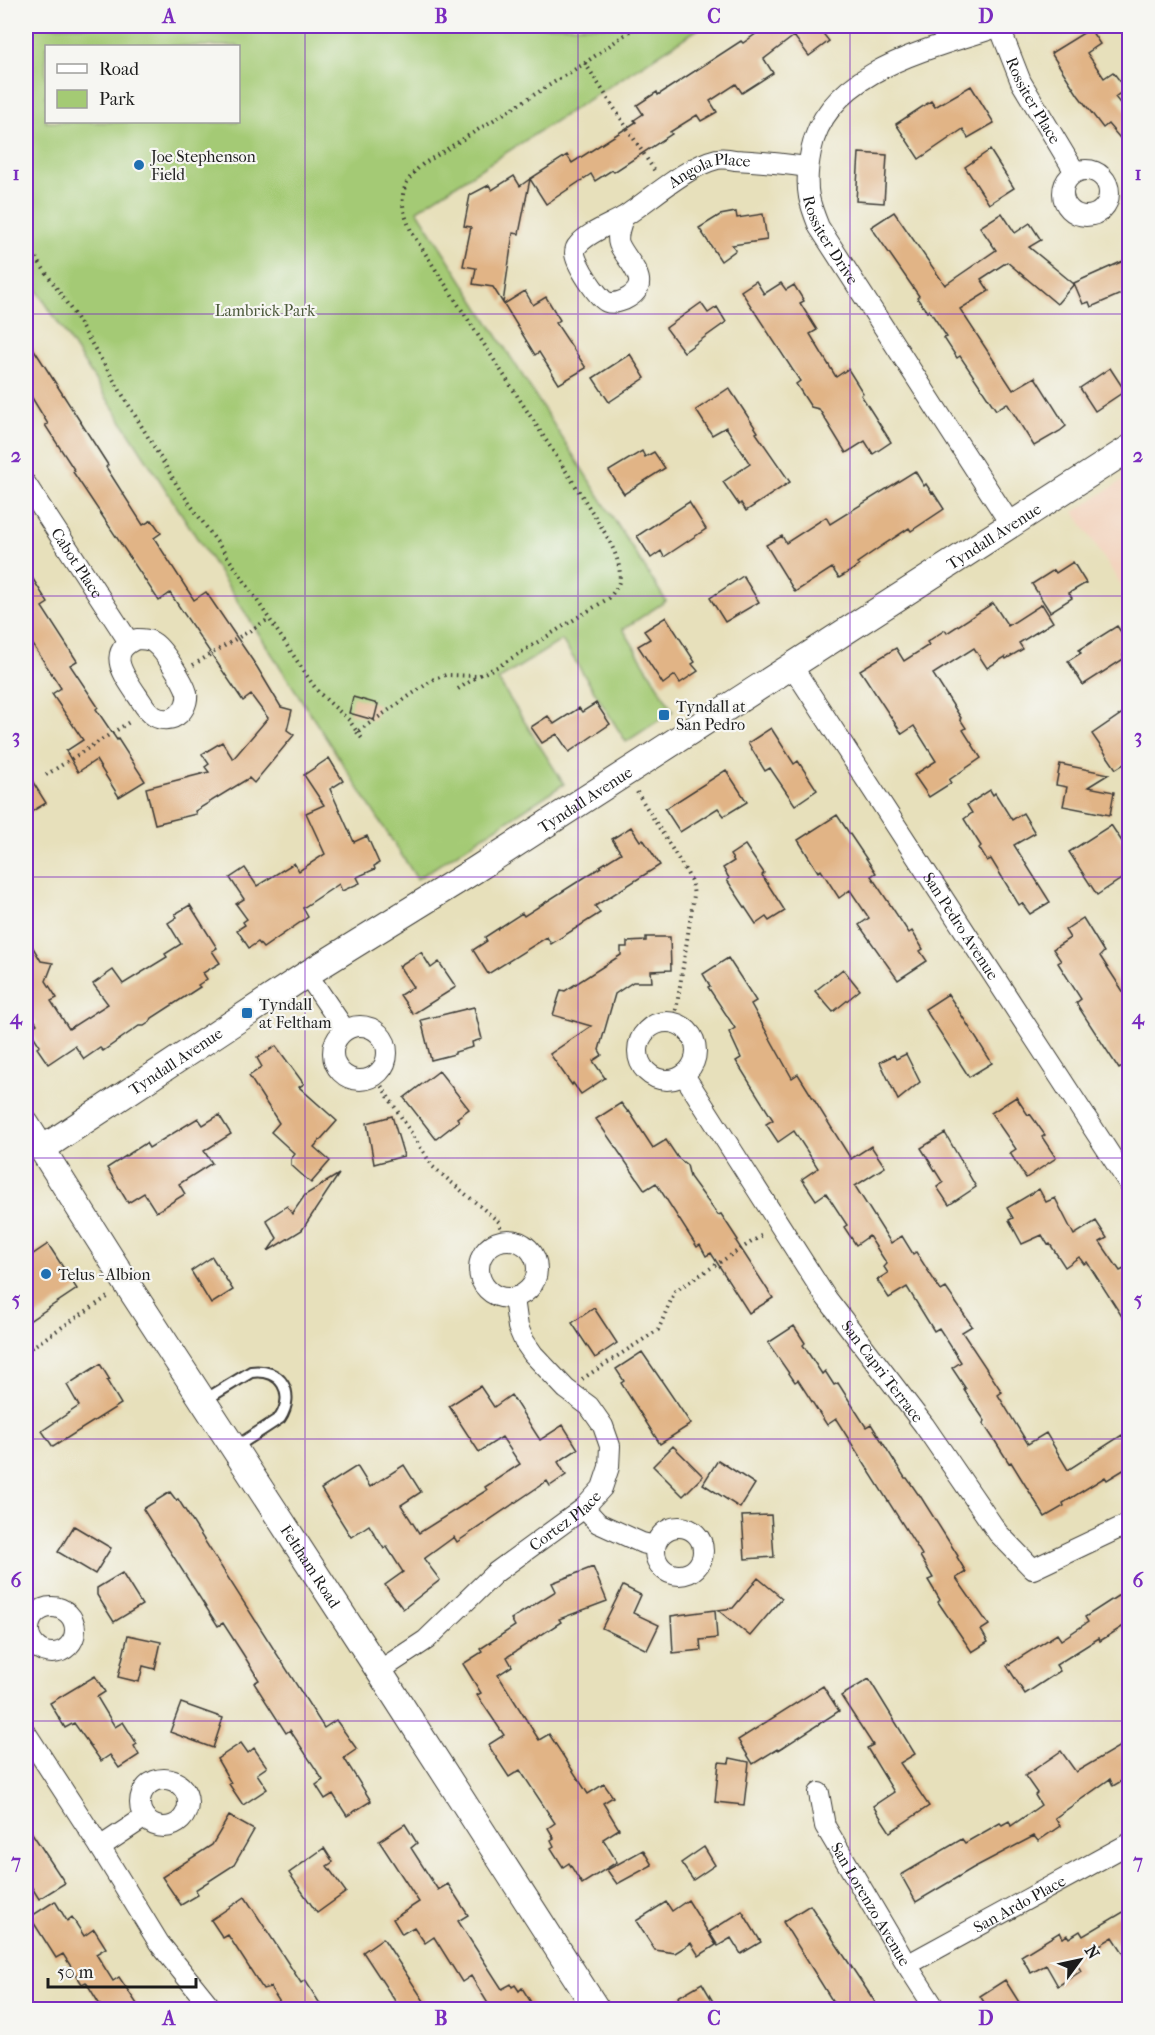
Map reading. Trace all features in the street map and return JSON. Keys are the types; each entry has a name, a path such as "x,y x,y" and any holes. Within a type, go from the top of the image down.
{"street":[{"name":"Rossiter Drive","path":"1000,26 912,55 878,71 850,89 835,101 823,117 812,146 808,167 809,197 819,227 1011,525"},
{"name":"Rossiter Place","path":"1000,26 1021,82 1075,172"},
{"name":"Angola Place","path":"623,217 694,168 718,159 808,167"},
{"name":"Tyndall Avenue","path":"42,1149 307,974 475,870 1130,448"},
{"name":"Cabot Place","path":"26,484 129,642"},
{"path":"146,639 159,648 177,675 187,695 186,704 173,718 154,717 147,710 119,665 123,648 129,642 146,639"},
{"name":"San Pedro Avenue","path":"792,666 1130,1185"},
{"path":"307,974 345,1030"},
{"path":"672,1022 682,1025 694,1040 695,1060 684,1076 665,1081 656,1079 641,1066 638,1047 640,1038 654,1024 672,1022"},
{"path":"363,1025 380,1034 385,1042 386,1061 382,1070 375,1076 359,1081 350,1079 337,1068 332,1051 338,1035 354,1026 363,1025"},
{"name":"San Capri Terrace","path":"684,1076 825,1296 924,1425 998,1533 1033,1569 1130,1523"},
{"name":"Feltham Road","path":"26,1124 597,2010"},
{"path":"503,1240 512,1240 529,1248 537,1264 538,1273 530,1289 514,1298 496,1296 488,1290 480,1275 479,1266 487,1249 503,1240"},
{"name":"Cortez Place","path":"379,1671 426,1640 495,1573 584,1508 602,1488 609,1467 609,1446 603,1425 589,1406 566,1389 533,1354 518,1327 514,1298"},
{"path":"584,1508 598,1523 642,1544 655,1546"},
{"path":"26,1733 100,1846 159,1943 213,2010"},
{"name":"San Lorenzo Avenue","path":"819,1793 825,1826 936,2010"},
{"path":"100,1846 145,1816"},
{"name":"San Ardo Place","path":"907,1965 1130,1843"}],"lane":[{"path":"203,1401 251,1372 269,1372 283,1384 287,1402 280,1418 234,1448"}],"path":[{"path":"458,688 499,666 609,598 619,582 620,571 610,544 584,499 412,233 405,217 402,193 412,173 423,164 585,63 637,26"},
{"path":"585,63 666,188"},
{"path":"26,243 72,311 180,490 319,693 349,720 364,741"},
{"path":"177,675 269,619"},
{"path":"357,732 434,679 446,675 478,676"},
{"path":"46,775 147,710"},
{"path":"626,773 692,883 694,905 672,1022"},
{"path":"375,1076 433,1167 499,1222 503,1240"},
{"path":"566,1389 658,1330 675,1291 779,1223"},
{"path":"26,1351 127,1284"}],"shaded area":[{"path":"1129,476 1129,597 1074,512"}],"green space":[{"name":"Lambrick Park","path":"26,26 703,26 417,210 666,601 623,629 673,711 626,742 562,640 498,680 564,784 417,879 26,273"}],"building":[{"path":"767,26 817,26 829,41 809,56 794,36 764,59 773,73 742,93 736,84 710,101 717,112 701,121 697,115 614,172 612,170 595,181 591,174 546,204 530,179 567,155 572,163 636,122 634,120 643,114 637,105 657,92 658,95"},
{"path":"1090,29 1100,44 1087,53 1104,78 1113,72 1126,89 1115,97 1130,116 1130,150 1108,124 1103,128 1051,53"},
{"path":"971,86 994,123 968,138 963,129 919,159 896,124 931,101 935,107"},
{"path":"990,150 1014,188 989,204 965,167"},
{"path":"859,153 887,155 884,203 856,201"},
{"path":"514,176 520,186 530,179 519,234 513,233 503,303 493,287 473,284 476,268 463,266 471,227 464,226 470,195 489,185 492,190"},
{"path":"736,212 737,218 763,214 767,240 732,245 736,250 721,261 699,228 720,215"},
{"path":"894,212 945,285 996,250 980,227 1002,213 1015,233 1030,223 1041,240 1029,247 1074,284 1057,304 1007,262 981,279 989,291 960,309 1013,390 1035,377 1066,426 1060,431 1034,446 1007,403 996,410 960,356 957,358 944,338 947,337 929,310 927,312 917,298 919,296 871,227"},
{"path":"1130,258 1130,290 1091,307 1089,302 1083,304 1074,283"},
{"path":"756,281 764,294 781,283 786,290 794,285 804,301 800,303 817,330 810,334 836,377 848,369 863,393 861,395 891,442 873,454 865,441 846,453 819,409 811,407 796,384 800,381 741,291"},
{"path":"525,291 533,305 546,297 560,320 556,323 586,368 559,384 539,352 535,355 504,304"},
{"path":"701,303 708,313 717,307 726,322 684,352 666,328"},
{"path":"26,337 108,465 106,467 143,525 152,520 161,533 154,538 194,600 206,592 281,707 292,710 287,730 294,735 254,783 249,778 195,811 196,814 155,824 146,788 209,772 205,767 209,764 202,754 222,742 233,759 268,718 251,695 243,701 170,593 159,601 73,472 75,471 45,425 48,424 26,388"},
{"path":"630,354 645,378 609,402 593,378"},
{"path":"1110,368 1125,391 1095,411 1080,388"},
{"path":"729,388 758,432 756,433 790,482 746,511 723,482 750,464 726,427 712,435 696,410"},
{"path":"642,451 645,457 654,452 665,468 624,494 609,471"},
{"path":"915,471 924,486 926,484 933,492 944,509 911,531 909,528 883,545 857,563 859,566 839,578 832,568 795,592 766,545 782,536 786,543 826,517 830,524"},
{"path":"689,502 706,529 664,557 661,551 651,558 637,536"},
{"path":"1073,562 1086,583 1069,593 1072,598 1050,612 1032,584 1054,570 1056,573"},
{"path":"26,568 48,603 42,607 77,661 70,665 98,707 96,709 145,781 119,797 96,760 78,772 66,751 83,740 52,694 61,688 26,634"},
{"path":"743,576 759,602 725,622 710,598"},
{"path":"993,603 1008,626 1042,604 1053,622 1019,643 1023,649 987,668 974,648 933,674 961,718 966,728 963,730 981,758 949,780 951,783 929,797 914,775 936,761 914,726 902,734 860,670 896,648 904,661 929,645 927,642 945,630 947,633"},
{"path":"666,617 695,662 692,664 698,671 680,683 675,675 663,684 638,646 650,639 644,631"},
{"path":"1117,626 1130,645 1130,651 1123,655 1125,658 1083,685 1068,661 1081,653 1079,650"},
{"path":"353,697 378,704 374,720 349,713"},
{"path":"596,703 610,724 569,752 557,734 542,743 531,727 548,716 554,724 579,708 582,712"},
{"path":"1130,708 1130,760 1116,769 1092,734"},
{"path":"771,728 794,764 798,761 817,790 795,805 770,768 765,771 748,743"},
{"path":"329,758 343,781 330,789 354,842 367,836 379,863 374,866 375,869 357,877 360,883 342,891 339,884 303,908 308,917 263,948 258,942 249,948 237,930 245,925 243,922 247,919 236,904 244,899 230,878 245,868 257,886 294,863 299,871 325,854 306,813 324,805 304,775"},
{"path":"1060,764 1109,774 1088,787 1114,792 1110,815 1063,806 1067,787 1056,785"},
{"path":"726,770 747,802 724,816 718,808 680,832 665,809"},
{"path":"26,771 46,803 26,815"},
{"path":"990,790 993,795 995,793 1012,820 1023,813 1035,833 1014,845 1050,902 1030,914 1022,903 1019,905 991,859 987,861 979,848 981,846 964,819 972,813 967,805"},
{"path":"837,815 876,873 871,876 909,933 912,931 923,949 920,951 927,961 898,980 859,925 869,918 850,890 839,898 821,870 818,872 798,840"},
{"path":"1111,825 1129,852 1130,873 1097,895 1069,852"},
{"path":"631,827 640,841 643,839 660,865 595,906 600,913 551,944 547,937 488,974 473,950 487,941 485,937 522,913 524,916 621,853 612,839"},
{"path":"745,845 785,911 769,921 766,917 756,924 727,880 729,878 723,868 734,861 730,855"},
{"path":"190,905 217,948 212,951 220,963 203,973 207,979 198,985 200,987 103,1051 100,1048 84,1059 75,1046 48,1064 37,1048 40,1046 29,1029 37,1024 26,1006 26,936 41,961 53,963 46,981 57,998 51,1001 69,1029 108,1004 93,984 113,970 123,984 167,957 165,954 181,944 168,923 177,917 175,914"},
{"path":"1083,918 1104,952 1100,956 1130,1002 1130,1062 1119,1069 1076,1003 1081,999 1058,963 1061,961 1053,949 1070,938 1065,930"},
{"path":"646,937 670,937 671,970 651,971 652,982 633,982 615,994 599,1050 602,1055 593,1061 605,1078 581,1094 550,1054 591,1026 553,1015 561,990 565,991 621,955 621,947 627,947 627,942 646,941"},
{"path":"421,952 431,968 439,962 456,987 413,1014 400,995 413,987 399,966"},
{"path":"728,958 756,1001 751,1004 792,1078 798,1074 851,1159 871,1146 885,1167 855,1186 891,1243 902,1236 913,1254 916,1252 941,1291 946,1288 972,1326 962,1332 1002,1392 998,1395 1028,1444 1046,1433 1068,1470 1122,1435 1130,1446 1130,1466 1107,1480 1105,1477 1045,1517 964,1390 966,1389 952,1368 961,1362 939,1328 934,1331 907,1287 889,1298 877,1280 888,1273 884,1267 887,1264 869,1236 856,1245 844,1227 847,1225 826,1193 816,1200 802,1179 818,1168 794,1131 778,1142 766,1124 773,1120 736,1061 741,1058 729,1032 735,1028 708,987 710,986 703,974"},
{"path":"843,969 860,990 833,1012 815,991"},
{"path":"948,994 992,1063 969,1077 925,1009"},
{"path":"474,1007 482,1039 472,1042 473,1047 431,1060 421,1020"},
{"path":"276,1046 304,1084 299,1087 337,1121 314,1147 330,1161 311,1183 291,1165 291,1159 295,1154 271,1132 279,1123 249,1076 262,1067 257,1058"},
{"path":"906,1054 920,1082 898,1100 880,1062 894,1055 896,1059"},
{"path":"439,1071 469,1109 457,1118 459,1121 436,1139 404,1098"},
{"path":"1016,1097 1045,1135 1042,1137 1056,1158 1026,1178 1010,1153 1016,1149 991,1113"},
{"path":"621,1103 629,1111 653,1148 666,1140 678,1158 687,1165 690,1177 718,1215 721,1214 773,1298 749,1313 711,1253 706,1256 700,1245 697,1247 656,1183 645,1190 596,1119"},
{"path":"219,1115 231,1134 204,1151 212,1163 179,1184 185,1194 156,1212 144,1193 128,1203 107,1168 146,1143 149,1148 198,1118 203,1125"},
{"path":"392,1116 404,1156 374,1164 367,1123"},
{"path":"945,1133 976,1187 949,1205 937,1187 943,1183 921,1148"},
{"path":"339,1174 302,1230 268,1251 277,1238 266,1220 287,1206 292,1214 305,1195"},
{"path":"1039,1189 1046,1202 1055,1198 1074,1235 1096,1221 1107,1238 1100,1242 1120,1271 1124,1269 1130,1278 1130,1329 1087,1262 1084,1264 1079,1257 1065,1267 1042,1235 1022,1244 1009,1220 1013,1218 1007,1208"},
{"name":"Telus - Albion","path":"48,1244 77,1289 26,1323 26,1259"},
{"path":"212,1257 233,1290 211,1304 191,1271"},
{"path":"594,1308 617,1343 595,1358 572,1323"},
{"path":"794,1326 822,1374 825,1371 834,1385 838,1383 866,1427 871,1424 958,1556 966,1572 956,1578 989,1625 981,1630 988,1642 972,1652 938,1602 940,1600 928,1580 933,1578 920,1556 921,1553 836,1419 827,1425 798,1380 795,1382 768,1343"},
{"path":"642,1352 691,1424 660,1444 621,1383 624,1381 616,1369"},
{"path":"100,1364 121,1404 53,1447 42,1431 79,1406 67,1385"},
{"path":"480,1386 494,1407 511,1395 540,1440 563,1425 578,1449 558,1462 566,1475 550,1486 547,1481 457,1542 454,1537 424,1559 440,1580 403,1609 385,1585 403,1572 387,1547 384,1549 369,1525 351,1537 321,1489 357,1466 370,1487 404,1465 421,1492 401,1505 419,1533 487,1490 485,1487 520,1464 502,1437 479,1452 449,1406"},
{"path":"673,1446 703,1476 683,1496 653,1466"},
{"path":"718,1460 755,1484 740,1508 703,1484"},
{"path":"170,1492 176,1500 178,1499 324,1728 336,1720 357,1749 344,1758 371,1801 347,1816 333,1794 325,1799 316,1785 323,1780 290,1730 286,1733 254,1683 259,1680 243,1654 223,1623 218,1626 143,1509"},
{"path":"771,1515 774,1557 745,1559 742,1516"},
{"path":"74,1526 111,1548 95,1574 58,1552"},
{"path":"593,1567 607,1601 559,1619 561,1622 507,1657 512,1666 498,1675 539,1740 549,1734 588,1794 604,1784 613,1797 603,1803 619,1829 603,1839 617,1862 582,1884 569,1863 563,1867 551,1848 554,1846 551,1840 554,1838 548,1828 555,1823 520,1770 509,1777 488,1745 504,1735 477,1695 481,1693 463,1664 482,1652 480,1649 515,1626 511,1619 556,1591 552,1583"},
{"path":"122,1573 142,1605 114,1622 97,1595 97,1588"},
{"path":"758,1578 782,1598 750,1636 718,1610 733,1608"},
{"path":"623,1586 641,1595 633,1613 659,1625 647,1650 602,1628"},
{"path":"1130,1588 1130,1622 1056,1665 1060,1671 1025,1694 1007,1666 1057,1634 1061,1640 1088,1622 1085,1617"},
{"path":"715,1610 717,1638 700,1640 701,1650 673,1653 671,1616"},
{"path":"128,1635 161,1642 155,1669 143,1666 139,1682 118,1677"},
{"path":"95,1676 105,1692 97,1697 115,1727 123,1722 137,1744 134,1746 139,1755 119,1768 110,1755 101,1761 74,1723 65,1728 50,1703"},
{"path":"869,1679 915,1754 900,1763 929,1806 890,1832 873,1806 894,1792 867,1748 873,1745 841,1696"},
{"path":"823,1686 839,1711 753,1764 738,1740"},
{"path":"181,1703 223,1718 213,1748 170,1732"},
{"path":"1130,1740 1130,1776 1113,1786 1110,1779 1055,1818 1060,1826 1038,1841 1034,1836 973,1868 916,1902 901,1875 962,1839 965,1843 1000,1823 1002,1825 1009,1821 1011,1826 1041,1805 1035,1795 1037,1793 1025,1776 1061,1751 1076,1772"},
{"path":"241,1743 248,1753 254,1748 267,1767 257,1774 267,1789 243,1805 229,1784 231,1783 217,1759"},
{"path":"730,1758 749,1762 744,1805 715,1802 719,1762 729,1763"},
{"path":"229,1816 254,1830 234,1865 195,1890 198,1895 181,1905 162,1877 212,1845"},
{"path":"26,1824 65,1883 39,1899 26,1878"},
{"path":"405,1824 417,1843 411,1848 438,1890 448,1884 468,1915 458,1921 502,1989 511,1984 512,1987 515,1985 519,1991 522,1988 536,2010 492,2010 471,1976 462,1982 434,1937 425,1943 414,1927 402,1934 393,1919 419,1902 379,1841"},
{"path":"704,1847 715,1865 693,1880 681,1863"},
{"path":"324,1848 333,1862 327,1866 346,1892 317,1913 289,1873"},
{"path":"643,1850 652,1865 617,1884 607,1870"},
{"path":"245,1897 301,1983 305,1980 324,2010 285,2010 270,1987 263,1989 228,1935 223,1938 211,1920"},
{"path":"688,1900 716,1945 699,1956 691,1943 675,1953 655,1950 636,1921 666,1902 672,1911"},
{"path":"55,1901 67,1921 72,1917 84,1936 94,1929 106,1948 96,1954 113,1981 119,1977 141,2010 103,2010 86,1982 82,1984 63,1954 56,1958 30,1917"},
{"path":"810,1905 879,2010 838,2010 783,1922"},
{"path":"1130,1908 1130,1963 1113,1937 1075,1960 1081,1971 1058,1986 1046,1965 1031,1973 1021,1956 1060,1932 1063,1938 1067,1935 1069,1938 1080,1931 1083,1936"},
{"path":"742,1911 761,1942 741,1954 731,1938 718,1946 709,1932"},
{"path":"383,1938 424,2001 412,2010 401,2010 363,1952"},
{"path":"1005,1980 1024,2010 989,2010 980,1996"},
{"path":"702,1983 718,2010 685,2010 678,1997"}],"place":[{"name":"Joe Stephenson Field","path":"139,165"},
{"name":"Tyndall at San Pedro","path":"664,715"},
{"name":"Tyndall at Feltham","path":"247,1013"},
{"name":"Telus - Albion","path":"46,1274"}]}
